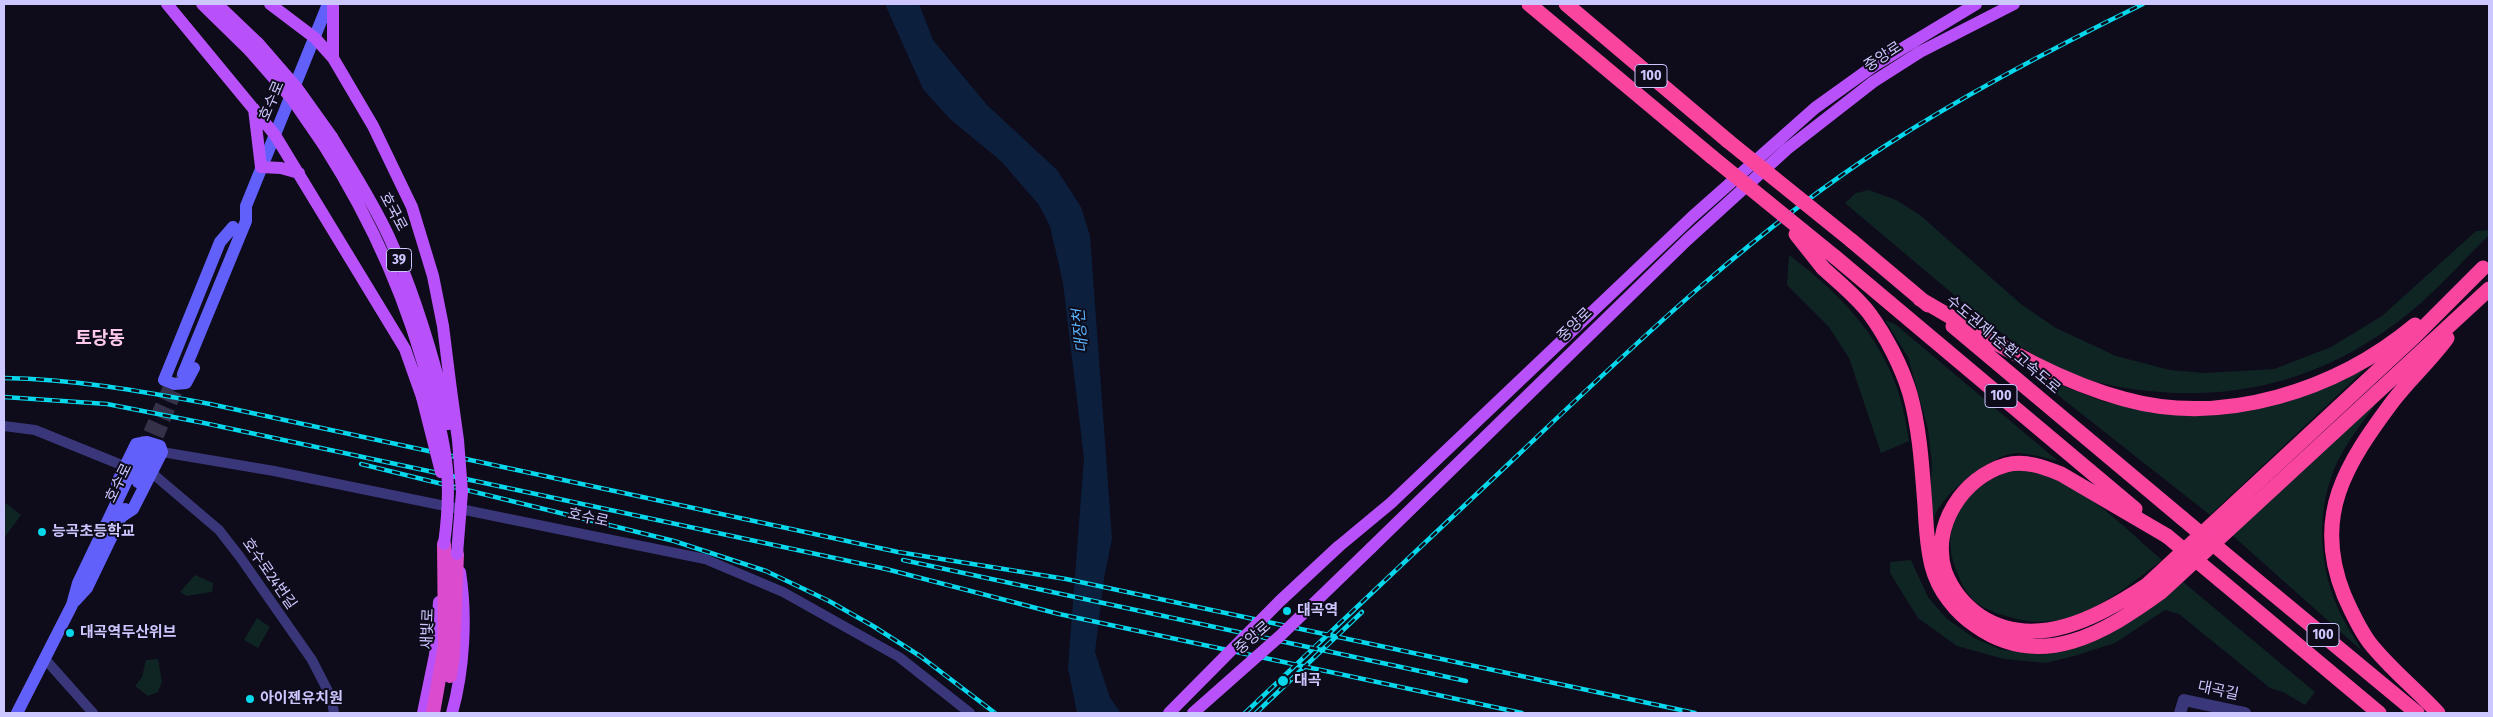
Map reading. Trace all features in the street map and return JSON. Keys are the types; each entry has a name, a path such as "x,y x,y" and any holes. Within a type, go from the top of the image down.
{"highway":[{"name":"100","path":"1529,4 1835,257 2379,713"},
{"name":"수도권제1순환고속도로","path":"1566,4 1728,141 1852,241 2413,710"},
{"path":"1774,208 1823,268 1868,312 1885,338 1909,393 1922,461 1932,567 1943,593 1964,619 1986,634 2016,645 2039,647 2060,645 2091,635 2123,620 2162,592 2489,289"},
{"path":"1920,299 2016,354 2071,381 2125,400 2194,408 2266,400 2335,377 2407,332 2486,266"},
{"path":"2167,536 2061,474 2043,467 2024,464 2007,465 1989,472 1974,482 1960,497 1949,513 1942,553 1945,571 1961,600 1992,624 2029,631 2050,630 2098,615 2147,585 2416,336 2486,266"},
{"path":"2434,709 2389,665 2369,641 2352,613 2338,579 2330,532 2333,506 2355,455 2394,400 2439,349 2472,305"},
{"name":"새빛로","path":"433,713 445,645 444,544"},
{"name":"새빛로","path":"442,713 453,655 457,554"}],"main road":[{"path":"167,4 275,135 405,349 437,394"},
{"name":"39","path":"202,4 254,47"},
{"name":"39","path":"216,4 254,47"},
{"path":"270,4 315,38 334,58 373,126 412,207 433,276 443,326 437,394"},
{"name":"호수로","path":"180,373 237,230 238,216 245,210 328,4"},
{"path":"333,4 334,58"},
{"name":"중앙로","path":"1169,713 1280,601 1338,547 1391,503 1692,217 1815,108 1875,65 1976,4"},
{"name":"중앙로","path":"1193,713 1294,624 1673,253 1787,149 1873,82 1920,52 2014,4"},
{"name":"호국로","path":"254,47 297,88 328,141 389,236 410,288 429,344 437,394"},
{"path":"254,110 261,167 281,168 299,174"},
{"path":"237,230 236,266 190,378 186,383 168,382 164,380 164,376 220,242 237,230"},
{"name":"39","path":"437,394 449,476 449,514 444,544"},
{"name":"39","path":"437,394 451,439 457,554"},
{"path":"152,443 160,446 151,452 152,473 132,509 116,516 112,498 124,466 136,444 152,443"},
{"name":"호수로","path":"17,713 72,605 78,583 151,452"},
{"path":"423,713 435,655 444,544"},
{"path":"452,713 462,654 463,592 457,554"}],"street":[{"path":"4,426 35,430 124,466"},
{"name":"호수로","path":"151,452 283,472 706,559 783,592 899,657 970,713"},
{"name":"호수로24번길","path":"152,473 219,530 240,557 312,660 331,697 334,713"},
{"path":"45,659 93,713"},
{"name":"대곡길","path":"2180,713 2184,700 2245,713"}],"green space":[{"path":"1869,190 1896,200 1920,215 2022,305 2056,328 2116,356 2170,370 2205,373 2274,369 2331,347 2382,316 2476,231 2489,230 2489,235 2422,302 2393,325 2333,362 2300,375 2233,391 2197,393 2160,392 2111,385 2079,376 2049,363 2011,340 1989,324 1845,203 1856,193"},
{"path":"1789,255 1834,293 1870,335 1884,358 1895,383 1904,411 1909,441 1881,453 1849,358 1829,327 1787,285"},
{"path":"1885,320 1895,324 2058,461 2019,453 2009,454 1984,466 1948,496 1940,507 1934,519 1933,540 1930,500 1932,465 1928,429 1908,357"},
{"path":"2374,361 2210,515 2031,374 2105,402 2153,410 2208,413"},
{"path":"2388,387 2358,428 2334,469 2325,502 2323,520 2322,538 2331,590 2341,614 2362,651 2232,535"},
{"path":"2015,469 2046,475 2078,491 2107,512 2162,560 2098,605 2084,612 2054,621 2025,621 1999,614 1982,606 1970,597 1957,572 1952,554 1951,537 1954,521 1961,507 1971,495 1984,484"},
{"path":"4,502 21,515 4,538"},
{"path":"1911,560 1928,597 1946,618 1974,638 2002,650 2031,652 2070,647 2182,581 2315,692 2305,705 2283,692 2270,688 2179,614 2165,610 2115,643 2046,663 2004,659 1957,646 1918,618 1890,573 1890,562"},
{"path":"195,575 213,583 212,592 187,596 180,592"},
{"path":"257,618 270,627 258,648 244,640"},
{"path":"158,659 162,682 158,692 148,696 135,686 142,677 146,660"}],"water":[{"name":"대장천","path":"885,4 919,4 933,40 987,105 1057,170 1081,207 1090,236 1112,539 1104,578 1095,652 1110,698 1121,713 1077,713 1068,668 1084,458 1063,283 1050,226 1039,205 1001,161 950,119 923,89"}],"tunnel":[{"path":"151,453 183,375"},
{"path":"142,449 173,378"}],"railway":[{"path":"1245,713 1650,332 1740,253 1835,180 1916,126 2044,54 2143,4"},
{"path":"4,378 82,383 210,404 898,552 1066,579 1695,713"},
{"path":"4,397 107,404 204,423 886,569 1059,614 1522,713"},
{"path":"361,464 674,541 766,571 829,601 873,626 920,656 995,713"},
{"path":"903,560 1466,681"},
{"path":"1256,713 1362,612"}],"place":[{"name":"능곡초등학교","path":"42,532"},
{"name":"대곡역","path":"1287,611"},
{"name":"대곡역두산위브","path":"70,633"},
{"name":"대곡","path":"1283,681"},
{"name":"아이젠유치원","path":"250,699"}],"district":[{"name":"토당동","path":"100,339"}]}
